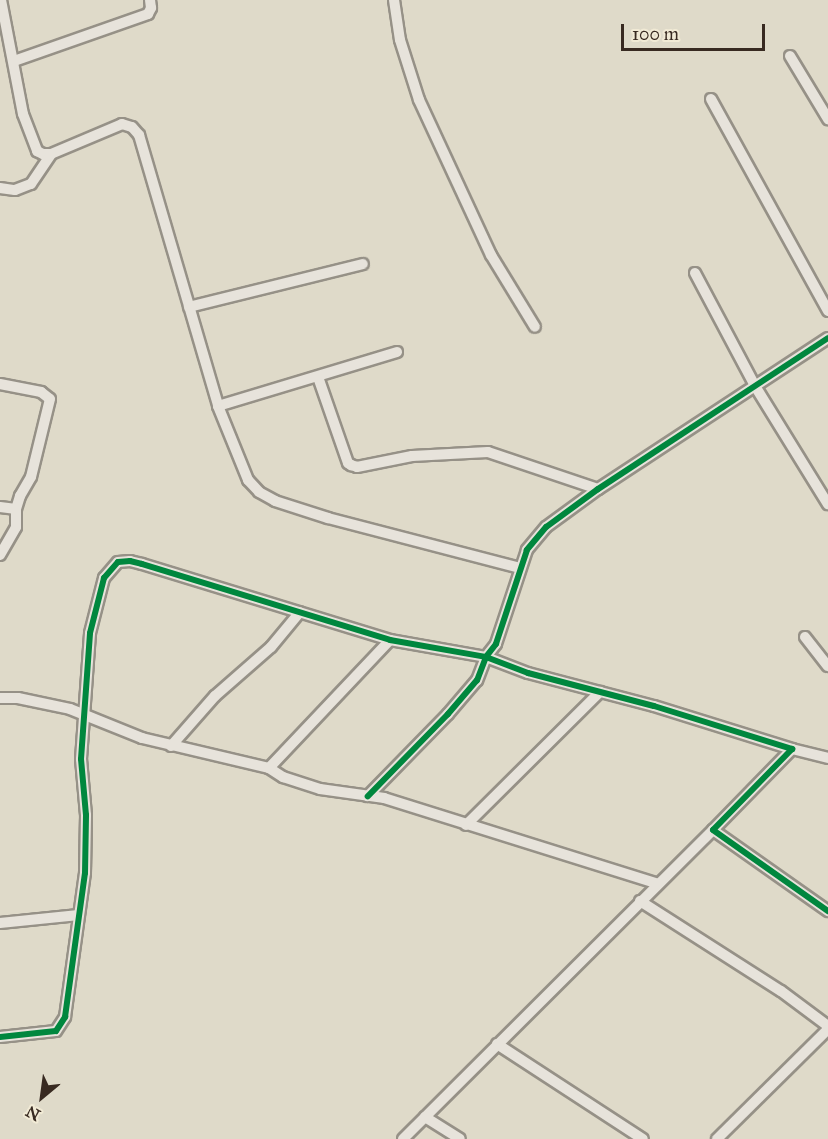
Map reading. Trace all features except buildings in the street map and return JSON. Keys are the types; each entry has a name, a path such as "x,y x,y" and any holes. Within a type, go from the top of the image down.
{"street":[{"path":"1,0 24,114 34,146 43,154 51,154 122,124 132,127 139,135 218,405 248,480 259,492 275,501 328,518 520,568"},
{"path":"14,61 148,14 151,8 150,0"},
{"path":"394,0 399,40 419,100 490,255 535,327"},
{"path":"790,56 828,118"},
{"path":"711,99 828,311"},
{"path":"0,188 15,190 31,184 51,154"},
{"path":"189,307 363,264"},
{"path":"695,273 755,386 828,504"},
{"path":"368,796 448,714 477,680 486,657 496,644 520,568 533,540 598,489 828,338"},
{"path":"218,405 398,352"},
{"path":"318,377 348,463 351,465 357,467 412,456 488,452 598,489"},
{"path":"0,384 40,392 50,399 31,477 20,496 16,509 16,527 0,555"},
{"path":"0,507 16,509"},
{"path":"0,1037 48,1033 56,1031 63,1023 85,862 86,815 81,759 90,633 104,578 118,562 130,561 142,564 390,640 486,657 528,673 828,758"},
{"path":"171,746 214,696 271,647 300,612"},
{"path":"805,637 828,666"},
{"path":"269,768 390,640"},
{"path":"466,825 600,692"},
{"path":"0,698 18,698 86,714 142,738 269,768 283,777 320,789 384,798 658,884"},
{"path":"403,1139 792,749"},
{"path":"713,830 828,911"},
{"path":"640,902 781,991 828,1028 717,1139"},
{"path":"0,923 79,915"},
{"path":"497,1044 643,1139"},
{"path":"425,1117 460,1139"}],"cycle path":[{"path":"828,338 598,489 546,527 527,550 496,644 486,657 528,673 654,706 792,749 713,830 828,911"},
{"path":"0,1037 56,1031 65,1017 85,873 86,815 81,759 90,633 104,578 118,562 130,561 142,564 390,640 486,657 477,680 448,714 368,796"}]}
